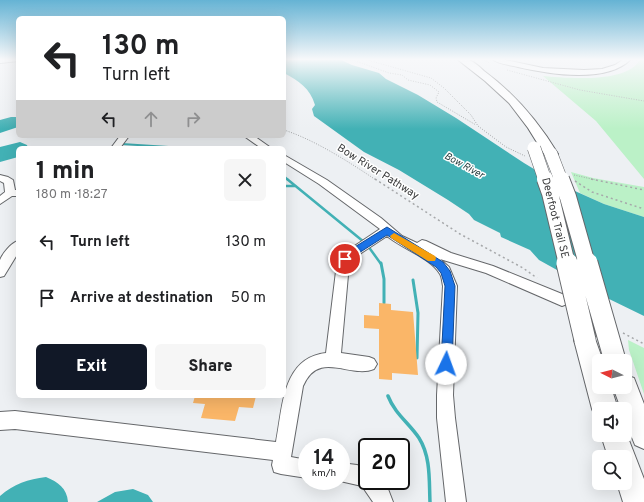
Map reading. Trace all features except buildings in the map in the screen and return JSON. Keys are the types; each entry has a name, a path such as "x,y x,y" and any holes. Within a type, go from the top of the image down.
{"highway":[{"name":"Deerfoot Trail SE","path":"480,82 506,108 527,136 568,198 614,354"},
{"name":"Deerfoot Trail SE","path":"493,82 520,107 539,133 538,154 550,193 585,340 603,402"},
{"path":"628,394 644,436"},
{"path":"632,485 638,502"}],"street":[{"path":"116,146 123,138"},
{"path":"251,138 264,146"},
{"path":"286,159 323,182 387,230 440,265 449,279 450,286 445,395 446,418 456,502"},
{"path":"0,178 9,182 14,193 0,201"},
{"path":"387,230 402,235 447,257 489,269 562,300"},
{"path":"333,360 343,263 348,256 387,230"},
{"path":"0,272 10,250"},
{"path":"298,468 281,465 294,386 298,375 304,367 313,362 333,360 369,364"},
{"path":"0,421 15,420 282,452"},
{"path":"377,490 383,502"}],"path":[{"path":"416,82 432,87 439,92 436,98 437,102 478,126 498,142 538,154"},
{"path":"436,82 471,115 478,126"},
{"path":"553,82 580,90 644,101"},
{"name":"Bow River Pathway","path":"286,131 296,134 357,167 460,234"},
{"path":"574,175 644,190"},
{"path":"572,178 592,192 644,209"}],"green space":[{"path":"551,82 644,82 644,179 596,121"},
{"path":"571,172 593,178 644,187 644,217 604,204 580,193"},
{"path":"628,340 644,348 644,394 632,359 632,354 630,354"}],"water":[{"name":"Bow River","path":"299,82 393,82 418,95 456,118 557,183 604,204 644,217 644,316 566,278 557,270 539,260 530,250 501,237 500,233 474,220 469,214 448,200 399,170 364,152 314,116 312,109 315,105 313,99"},
{"path":"16,117 16,128 0,133 0,120"},
{"path":"20,142 27,146 16,146 16,158 0,162 0,147"},
{"path":"46,477 64,489 68,502 0,502 0,496 16,485 33,479"},
{"path":"133,489 148,495 153,502 97,502 115,492"}],"waterway":[{"path":"122,144 153,146"},
{"path":"287,179 364,242"},
{"path":"286,186 295,186"},
{"path":"368,246 381,264"},
{"path":"381,263 384,279 384,303"},
{"path":"413,280 418,313 417,358"},
{"path":"388,396 394,408 423,445 429,469 430,502"}],"slow traffic":[{"path":"394,236 431,258"}],"route":[{"path":"345,259 387,230 398,239 414,247 440,265 449,279 450,286 446,364"}]}
